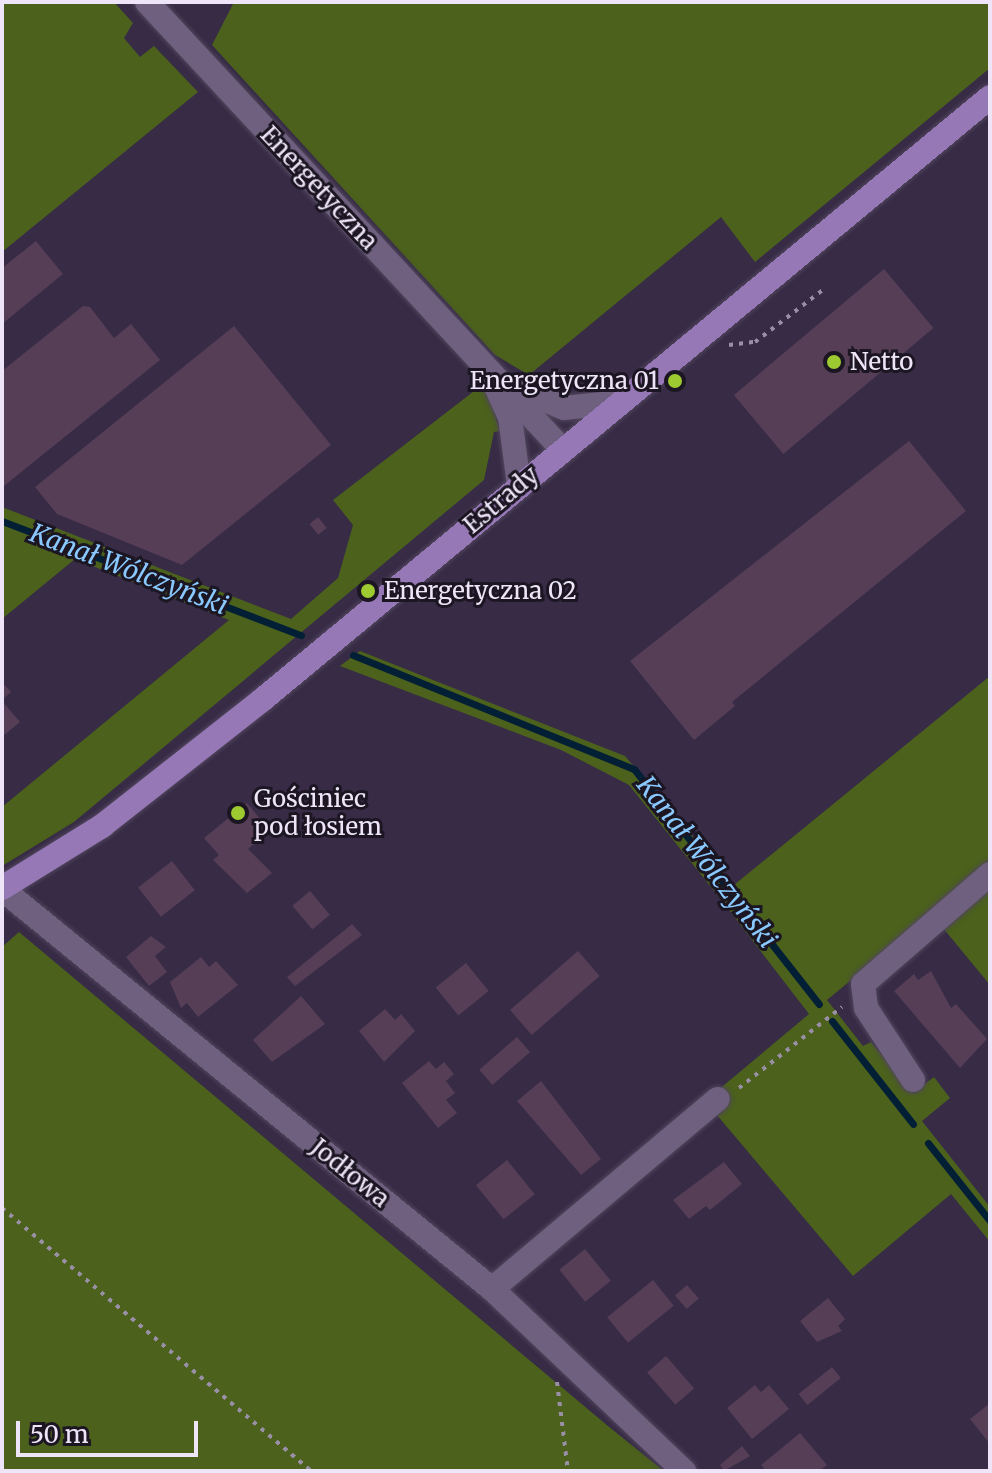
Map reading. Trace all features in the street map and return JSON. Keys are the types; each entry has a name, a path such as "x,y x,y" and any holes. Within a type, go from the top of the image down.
{"main road":[{"name":"Estrady","path":"2,888 102,826 990,97"}],"street":[{"name":"Energetyczna","path":"147,2 562,449"},
{"name":"Energetyczna","path":"490,374 560,407 619,402"},
{"name":"Energetyczna","path":"490,374 510,417 519,485"},
{"path":"913,1080 866,1008 862,990 869,975 990,874"},
{"name":"Jodłowa","path":"2,888 492,1289 684,1471"},
{"path":"492,1289 718,1099"}],"path":[{"path":"718,1099 862,990"},
{"path":"2,1208 311,1471"},
{"path":"554,1351 568,1471"}],"green space":[{"path":"2,2 114,2 133,23 124,38 140,57 154,46 198,92 2,252"},
{"path":"234,2 990,2 990,68 755,262 721,217 529,375 495,355 212,45"},
{"path":"478,388 488,392 500,431 494,432 484,480 74,822 2,866 2,807 229,620 75,559 2,619 2,507 291,619 338,578 353,525 333,500"},
{"path":"360,651 625,756 734,885 990,676 990,865 827,1000 863,1046 871,1042 913,1093 934,1077 950,1098 922,1121 990,1207 990,1242 951,1194 853,1276 705,1101 809,1014 719,897 629,785 561,750 340,666"},
{"path":"990,890 990,985 943,928"},
{"path":"19,932 664,1471 2,1471 2,947"}],"building":[{"path":"36,241 63,274 2,324 2,268"},
{"name":"Netto","path":"884,269 933,328 783,454 734,395"},
{"path":"83,306 90,307 114,338 131,324 160,360 4,486 2,371"},
{"path":"234,326 331,445 182,565 57,514 35,487"},
{"path":"909,441 966,511 732,702 735,706 694,740 630,661"},
{"path":"318,517 327,528 318,535 309,524"},
{"path":"2,682 11,692 2,700"},
{"path":"2,701 20,722 3,736 2,735"},
{"path":"247,803 270,831 248,849 272,873 247,893 213,860 219,855 204,838"},
{"path":"172,861 195,890 161,917 138,887"},
{"path":"310,891 330,915 312,930 292,906"},
{"path":"352,924 362,935 295,986 287,977"},
{"path":"151,936 166,947 155,956 167,972 149,986 126,957"},
{"path":"578,951 600,976 532,1035 510,1010"},
{"path":"201,957 209,967 216,961 238,985 198,1017 187,1003 181,1008 170,982"},
{"path":"466,963 489,991 458,1016 436,988"},
{"path":"931,971 951,1008 956,1004 987,1039 960,1068 894,991 914,974 918,980"},
{"path":"301,996 325,1024 272,1062 253,1040"},
{"path":"385,1009 395,1020 401,1014 415,1031 384,1062 359,1031"},
{"path":"517,1037 530,1052 492,1085 479,1070"},
{"path":"429,1061 436,1069 444,1062 454,1074 446,1081 455,1093 446,1100 457,1113 438,1128 402,1083"},
{"path":"541,1081 601,1159 581,1175 517,1101"},
{"path":"507,1160 535,1194 504,1219 476,1185"},
{"path":"724,1162 742,1184 710,1210 706,1206 689,1219 673,1200"},
{"path":"585,1249 611,1281 585,1302 559,1270"},
{"path":"653,1280 674,1306 628,1343 607,1317"},
{"path":"687,1285 699,1299 687,1309 675,1295"},
{"path":"828,1298 845,1319 838,1326 842,1331 817,1342 800,1321"},
{"path":"666,1356 694,1388 675,1405 647,1372"},
{"path":"832,1367 841,1378 807,1405 799,1394"},
{"path":"755,1385 761,1392 769,1385 789,1409 752,1439 727,1408"},
{"path":"990,1403 990,1444 970,1419"},
{"path":"800,1433 827,1465 819,1471 766,1471 761,1465"},
{"path":"742,1446 750,1456 724,1471 720,1465"}],"waterway":[{"name":"Kanał Wólczyński","path":"2,521 301,635"},
{"name":"Kanał Wólczyński","path":"353,655 634,769 819,1004"},
{"name":"Kanał Wólczyński","path":"832,1021 913,1124"},
{"name":"Kanał Wólczyński","path":"928,1143 990,1221"}],"place":[{"name":"Netto","path":"834,362"},
{"name":"Energetyczna 01","path":"675,381"},
{"name":"Energetyczna 02","path":"368,591"},
{"name":"Gościniec pod łosiem","path":"238,813"}]}
